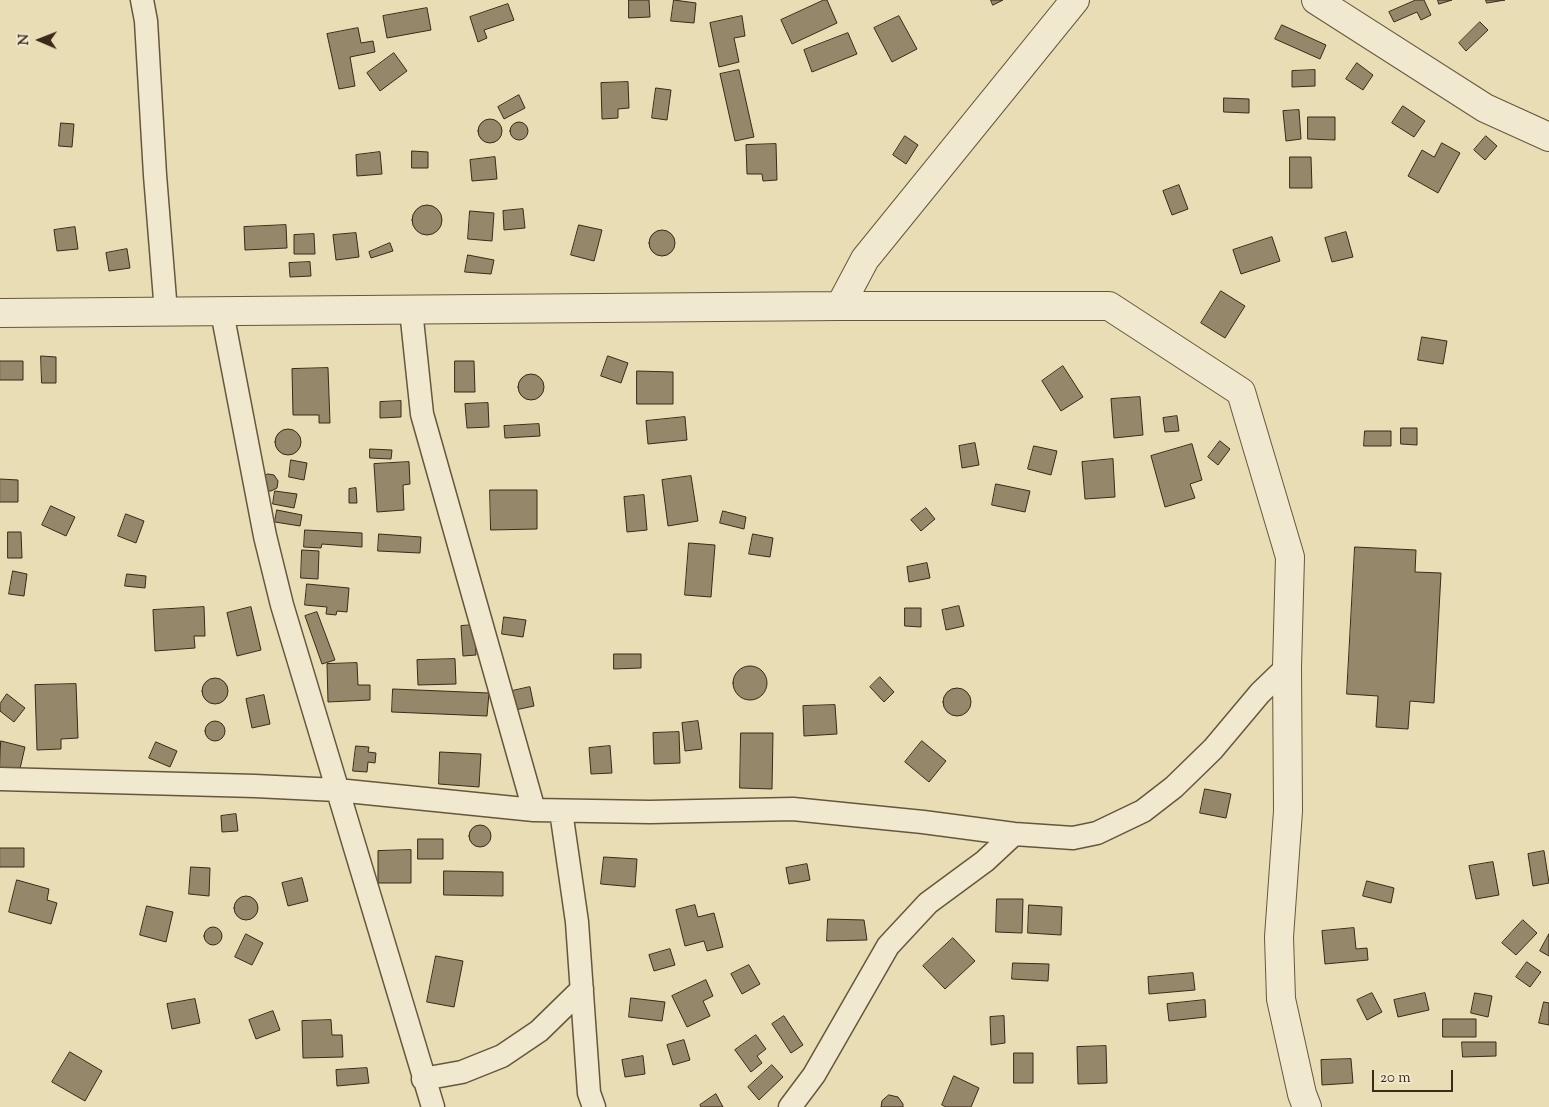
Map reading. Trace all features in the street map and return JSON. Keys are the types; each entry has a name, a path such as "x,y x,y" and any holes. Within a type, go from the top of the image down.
{"street":[{"path":"142,0 146,21 154,175 166,312"},
{"path":"840,306 865,258 1075,0"},
{"path":"1316,0 1485,108 1549,137"},
{"path":"0,313 840,306 1110,306 1241,392 1290,557 1287,666 1288,811 1279,937 1281,999 1302,1094 1307,1107"},
{"path":"411,310 422,414 534,810"},
{"path":"222,312 267,544 282,605 423,1079 433,1107"},
{"path":"0,779 236,785 337,790 534,810 650,812 793,810 923,822 1014,834 1073,838 1097,833 1142,811 1174,788 1213,749 1260,693 1287,666"},
{"path":"561,810 577,922 589,1093 594,1107"},
{"path":"790,1107 814,1075 888,946 928,903 985,861 1014,834"},
{"path":"423,1079 462,1072 502,1056 539,1032 582,989"}],"building":[{"path":"629,0 649,0 650,17 629,18"},
{"path":"674,0 696,3 694,23 671,21"},
{"path":"827,0 837,23 792,44 781,20"},
{"path":"991,0 1003,0 993,5"},
{"path":"1416,0 1424,0 1431,15 1421,20 1417,12 1394,22 1389,12"},
{"path":"1438,0 1452,0 1439,4"},
{"path":"1486,0 1505,0 1487,3"},
{"path":"508,4 514,20 484,30 487,38 478,42 470,17"},
{"path":"427,8 431,30 387,38 383,16"},
{"path":"742,16 745,36 734,38 739,62 719,67 710,23"},
{"path":"899,16 917,49 892,62 874,28"},
{"path":"1480,22 1488,30 1466,51 1459,43"},
{"path":"1282,25 1326,45 1320,59 1275,39"},
{"path":"358,28 361,43 373,41 375,52 350,57 355,86 339,89 327,34"},
{"path":"848,33 857,54 812,72 804,50"},
{"path":"394,53 407,71 380,91 367,73"},
{"path":"1357,63 1373,75 1363,90 1346,79"},
{"path":"739,70 754,137 735,141 720,74"},
{"path":"1315,70 1315,86 1292,87 1292,71"},
{"path":"628,82 629,108 618,109 618,118 602,119 601,83"},
{"path":"656,88 671,90 667,120 652,118"},
{"path":"519,95 525,108 504,119 498,107"},
{"path":"1224,98 1249,99 1249,113 1224,112"},
{"path":"1403,106 1425,121 1414,137 1392,123"},
{"path":"1299,110 1301,139 1286,141 1283,111"},
{"path":"1308,117 1335,117 1335,140 1308,139"},
{"path":"490,119 495,120 501,126 501,136 495,142 490,143 485,142 479,136 478,131 479,126 485,120"},
{"path":"519,122 525,125 528,131 525,137 519,140 513,137 510,131 513,125"},
{"path":"61,123 74,124 72,147 59,146"},
{"path":"905,136 918,145 906,164 893,155"},
{"path":"1486,136 1497,146 1485,160 1474,150"},
{"path":"1442,143 1460,153 1438,193 1408,176 1422,150 1434,157"},
{"path":"776,144 777,180 763,181 762,174 747,174 746,145"},
{"path":"412,151 428,152 428,168 412,168"},
{"path":"380,152 382,174 357,176 356,155"},
{"path":"495,157 497,179 472,181 470,160"},
{"path":"1290,157 1311,157 1312,188 1290,188"},
{"path":"1179,185 1188,209 1172,215 1163,191"},
{"path":"427,205 438,209 442,220 438,231 427,235 416,231 412,220 416,209"},
{"path":"523,209 525,228 504,230 503,211"},
{"path":"470,211 494,213 492,241 468,239"},
{"path":"286,225 287,248 245,250 244,227"},
{"path":"579,225 602,230 594,261 571,255"},
{"path":"75,227 78,249 57,251 54,230"},
{"path":"662,230 672,233 675,243 672,253 662,256 652,253 649,243 652,233"},
{"path":"1346,232 1353,257 1332,262 1325,238"},
{"path":"356,233 359,257 336,260 333,235"},
{"path":"314,234 315,254 294,254 294,235"},
{"path":"1272,237 1280,261 1241,274 1233,250"},
{"path":"390,243 393,251 371,258 369,252"},
{"path":"127,249 130,268 109,271 106,253"},
{"path":"468,255 494,260 491,274 465,272"},
{"path":"310,262 311,276 290,277 289,263"},
{"path":"1221,291 1245,306 1225,338 1201,323"},
{"path":"1422,337 1447,341 1443,364 1418,360"},
{"path":"41,356 56,357 56,383 42,383"},
{"path":"608,356 628,363 621,383 601,376"},
{"path":"0,361 23,361 23,380 0,380"},
{"path":"455,361 474,361 475,392 455,392"},
{"path":"1063,366 1083,397 1061,411 1042,381"},
{"path":"328,368 330,423 319,423 319,415 293,415 292,369"},
{"path":"637,371 673,372 673,404 637,404"},
{"path":"531,374 540,378 544,387 540,396 531,400 522,396 518,387 522,378"},
{"path":"1140,397 1143,435 1114,438 1111,399"},
{"path":"401,401 401,417 380,418 380,402"},
{"path":"488,403 489,427 467,428 465,404"},
{"path":"1177,416 1179,431 1165,432 1163,418"},
{"path":"685,417 687,440 648,444 646,421"},
{"path":"539,424 540,436 505,438 504,426"},
{"path":"1401,428 1417,428 1417,445 1401,444"},
{"path":"288,429 297,433 301,442 297,451 288,455 279,451 275,442 279,433"},
{"path":"1365,431 1391,431 1391,446 1364,446"},
{"path":"1220,441 1230,449 1218,465 1208,457"},
{"path":"975,443 979,465 962,468 959,446"},
{"path":"1192,444 1202,480 1190,484 1195,498 1165,507 1151,456"},
{"path":"1034,446 1057,451 1051,475 1028,469"},
{"path":"370,449 392,450 391,459 370,458"},
{"path":"1113,459 1115,497 1085,499 1082,462"},
{"path":"291,460 307,463 304,480 289,477"},
{"path":"409,462 410,484 403,485 404,510 377,512 374,464"},
{"path":"268,474 274,475 278,481 277,488 271,491 267,491 262,477"},
{"path":"691,476 698,521 668,526 662,480"},
{"path":"0,479 18,480 18,502 0,502"},
{"path":"996,484 1030,491 1025,512 992,505"},
{"path":"356,488 357,503 349,503 349,489"},
{"path":"490,490 537,490 537,529 491,530"},
{"path":"275,491 297,494 294,508 273,504"},
{"path":"644,495 647,530 627,532 624,497"},
{"path":"51,506 75,517 66,536 42,525"},
{"path":"926,508 935,519 921,531 911,520"},
{"path":"277,510 302,515 300,526 275,522"},
{"path":"723,511 746,517 744,529 720,523"},
{"path":"126,514 144,521 136,543 118,536"},
{"path":"305,530 362,533 362,547 322,544 321,548 304,547"},
{"path":"8,532 21,532 22,558 8,558"},
{"path":"379,534 421,537 420,553 378,551"},
{"path":"753,534 773,538 770,557 749,554"},
{"path":"689,543 715,545 711,597 685,595"},
{"path":"1355,547 1416,550 1415,572 1441,573 1434,703 1410,701 1408,729 1376,727 1378,696 1347,694"},
{"path":"302,550 319,551 318,579 301,578"},
{"path":"927,563 930,578 909,582 907,567"},
{"path":"13,571 27,574 24,596 9,594"},
{"path":"127,574 146,576 145,588 125,586"},
{"path":"307,584 349,588 347,612 337,611 336,615 326,614 327,607 305,605"},
{"path":"959,606 964,626 946,630 942,610"},
{"path":"204,607 205,636 194,636 195,648 155,651 153,610"},
{"path":"251,607 261,650 237,656 227,613"},
{"path":"905,608 921,608 921,627 905,626"},
{"path":"317,612 335,660 322,664 305,616"},
{"path":"504,617 526,620 523,637 502,634"},
{"path":"474,625 476,655 463,656 461,626"},
{"path":"614,654 641,654 641,668 614,669"},
{"path":"455,659 456,684 418,685 417,660"},
{"path":"357,663 358,685 370,685 370,700 328,702 327,664"},
{"path":"750,666 762,671 767,683 762,695 750,700 738,695 733,683 738,671"},
{"path":"880,677 894,692 884,702 870,687"},
{"path":"215,678 224,682 228,691 224,700 215,704 206,700 202,691 206,682"},
{"path":"76,684 78,738 61,739 61,749 37,750 35,685"},
{"path":"530,687 534,706 515,710 512,691"},
{"path":"957,688 967,692 971,702 967,712 957,716 947,712 943,702 947,692"},
{"path":"393,689 489,693 487,716 392,712"},
{"path":"7,694 25,708 14,722 0,711 0,704"},
{"path":"264,695 270,724 252,728 246,699"},
{"path":"835,705 837,734 804,736 803,706"},
{"path":"211,721 219,721 225,727 225,735 219,741 211,741 205,735 205,727"},
{"path":"698,721 702,749 685,751 682,723"},
{"path":"679,732 680,763 654,764 653,733"},
{"path":"741,733 773,733 772,789 740,788"},
{"path":"1,741 25,747 19,773 0,769"},
{"path":"922,741 946,761 929,782 905,762"},
{"path":"156,742 177,751 170,767 149,758"},
{"path":"356,746 369,747 368,752 376,753 375,763 368,762 367,772 353,771"},
{"path":"610,746 612,773 591,774 589,748"},
{"path":"440,752 481,754 479,787 439,784"},
{"path":"1205,789 1231,794 1226,818 1200,813"},
{"path":"236,814 238,831 222,832 221,816"},
{"path":"480,825 488,828 491,836 488,844 480,847 472,844 469,836 472,828"},
{"path":"418,839 443,839 443,859 418,859"},
{"path":"0,848 24,848 24,867 0,867"},
{"path":"411,850 411,883 378,883 378,851"},
{"path":"1544,851 1549,883 1533,886 1528,854"},
{"path":"604,857 637,859 635,887 601,884"},
{"path":"1493,862 1499,895 1476,899 1469,866"},
{"path":"807,864 810,880 789,884 786,868"},
{"path":"191,867 210,868 209,896 189,894"},
{"path":"444,871 503,872 503,896 444,895"},
{"path":"302,878 308,901 288,906 282,883"},
{"path":"17,880 49,889 47,900 57,903 51,924 9,912"},
{"path":"1367,881 1394,888 1391,903 1363,896"},
{"path":"246,896 251,897 257,903 257,913 251,919 246,920 241,919 235,913 234,908 235,903 241,897"},
{"path":"997,899 1023,899 1022,933 996,932"},
{"path":"695,905 698,917 714,913 723,947 707,951 704,941 685,946 676,910"},
{"path":"1029,905 1062,907 1061,935 1028,933"},
{"path":"147,906 173,912 166,942 140,935"},
{"path":"828,919 864,920 867,940 827,941"},
{"path":"1523,920 1537,933 1516,955 1502,943"},
{"path":"213,927 219,930 222,936 219,942 213,945 207,942 204,936 207,930"},
{"path":"1354,928 1356,949 1367,948 1368,960 1325,964 1322,931"},
{"path":"246,934 263,943 252,965 235,957"},
{"path":"1549,934 1549,956 1540,951"},
{"path":"953,938 975,961 945,989 923,966"},
{"path":"670,949 675,965 654,971 649,955"},
{"path":"436,956 463,961 454,1007 427,1002"},
{"path":"1527,962 1541,972 1530,987 1516,977"},
{"path":"1013,963 1049,964 1048,981 1012,979"},
{"path":"749,965 760,984 742,994 731,974"},
{"path":"1193,973 1195,990 1149,994 1148,977"},
{"path":"706,980 713,996 703,1001 710,1016 687,1027 672,996"},
{"path":"1372,993 1382,1012 1367,1020 1357,1000"},
{"path":"1425,993 1429,1010 1398,1017 1394,1000"},
{"path":"1475,993 1492,996 1488,1017 1471,1013"},
{"path":"631,998 665,1002 662,1021 629,1017"},
{"path":"195,999 200,1023 172,1029 167,1004"},
{"path":"1205,1000 1206,1017 1169,1021 1167,1004"},
{"path":"1544,1002 1549,1003 1549,1025 1539,1023"},
{"path":"273,1011 280,1030 256,1039 249,1020"},
{"path":"784,1016 803,1045 791,1053 772,1024"},
{"path":"1004,1016 1005,1043 991,1045 990,1017"},
{"path":"1443,1019 1476,1019 1476,1037 1443,1037"},
{"path":"331,1020 332,1035 342,1035 343,1057 303,1058 302,1021"},
{"path":"756,1035 766,1049 757,1056 762,1063 751,1072 735,1050"},
{"path":"684,1040 690,1060 673,1065 667,1045"},
{"path":"1462,1042 1496,1042 1496,1056 1463,1057"},
{"path":"1106,1046 1107,1083 1078,1084 1077,1047"},
{"path":"70,1052 102,1071 85,1101 52,1082"},
{"path":"1014,1053 1033,1053 1033,1083 1014,1083"},
{"path":"643,1056 645,1074 625,1077 622,1060"},
{"path":"1351,1059 1353,1083 1322,1085 1321,1060"},
{"path":"772,1065 783,1077 759,1100 748,1087"},
{"path":"367,1068 369,1083 337,1086 336,1070"},
{"path":"954,1076 979,1088 971,1107 946,1107 942,1105"},
{"path":"716,1094 723,1107 701,1107 700,1105"},
{"path":"889,1095 898,1097 903,1107 881,1107 882,1101"}]}
